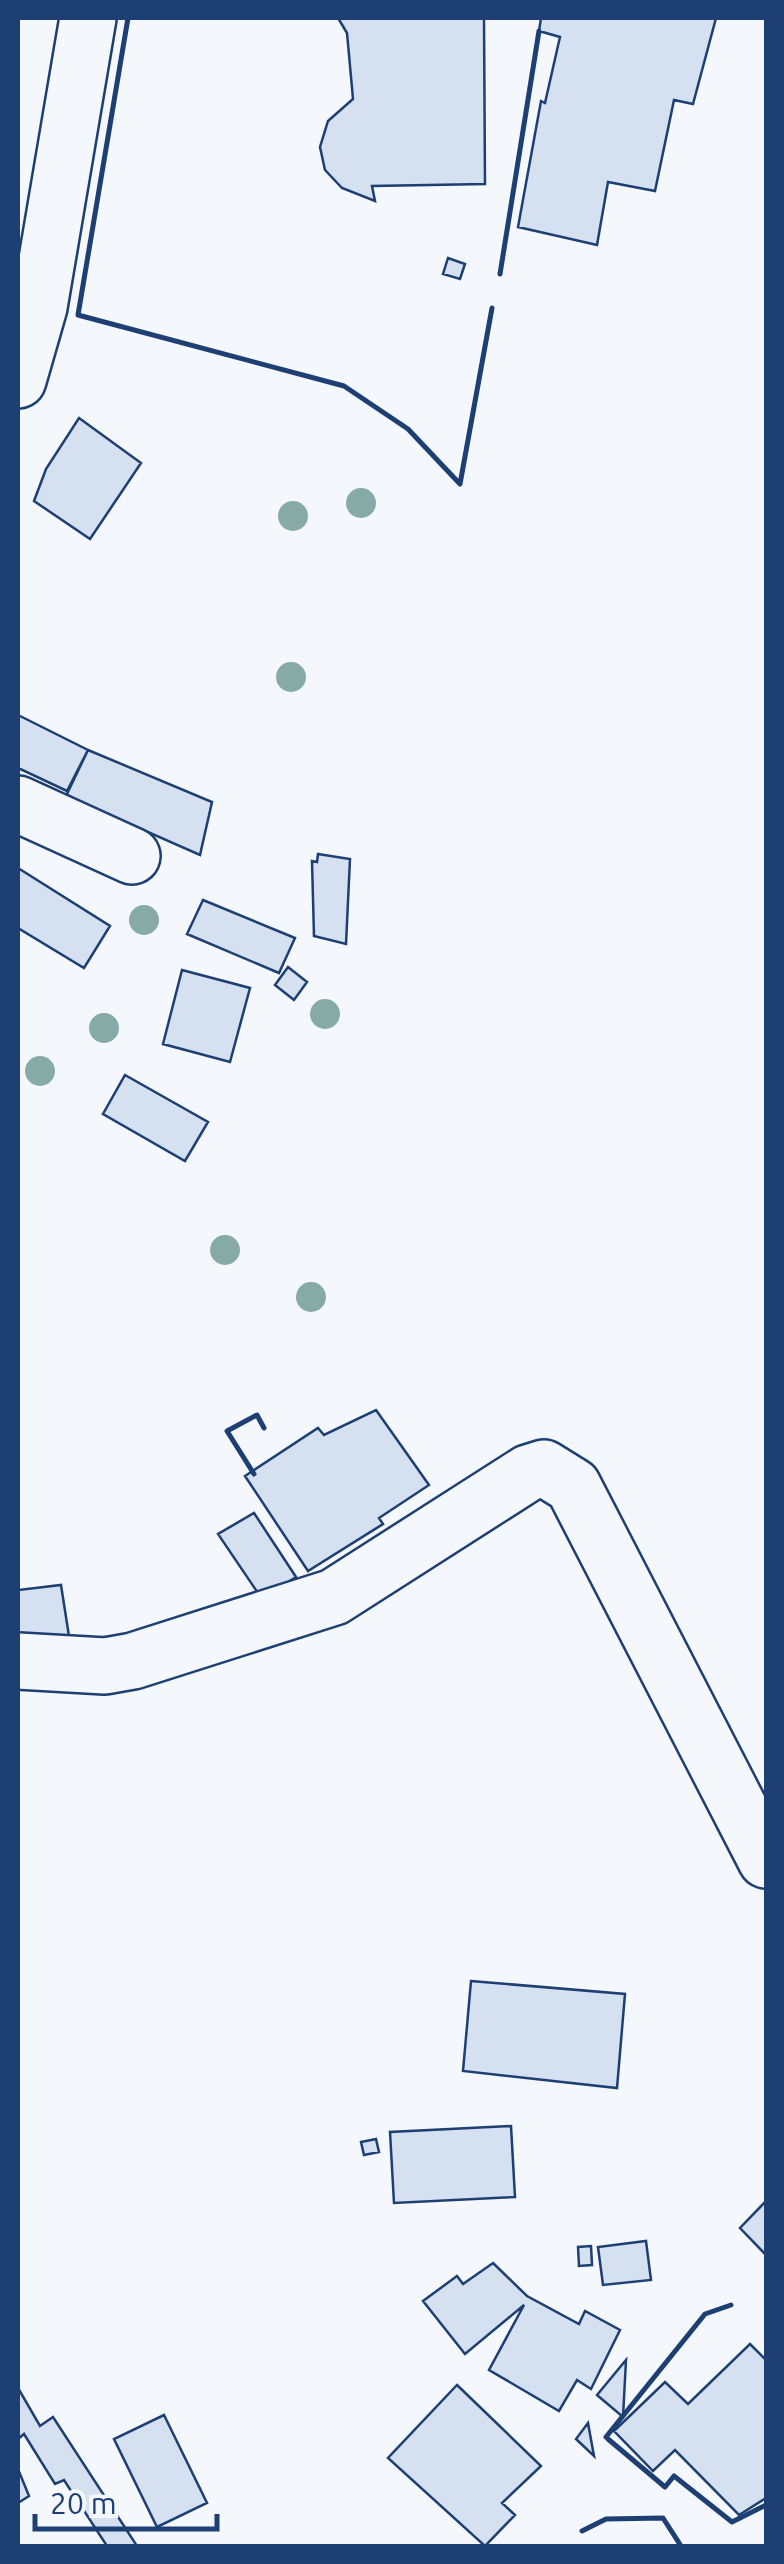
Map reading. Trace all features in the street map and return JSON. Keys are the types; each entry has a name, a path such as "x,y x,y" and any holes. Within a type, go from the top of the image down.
{"street":[{"path":"18,380 39,307 88,18"},
{"path":"18,804 132,856"},
{"path":"18,1661 105,1666 133,1662 334,1596 528,1473 544,1468 573,1486 766,1860"}],"building":[{"path":"338,18 484,18 485,184 372,186 375,201 342,188 325,170 320,147 328,121 353,99 347,33"},
{"path":"541,18 716,18 693,104 674,100 655,191 608,182 597,245 518,227 541,101 545,103 560,37 539,31"},
{"path":"448,258 465,264 460,279 443,274"},
{"path":"79,418 141,463 90,539 34,501 46,469"},
{"path":"18,715 88,750 67,791 18,768"},
{"path":"88,750 212,802 200,855 66,796"},
{"path":"318,854 350,859 346,944 314,936 312,861 317,862"},
{"path":"18,868 110,926 84,968 18,928"},
{"path":"203,900 295,938 279,973 187,934"},
{"path":"288,967 307,982 294,1000 275,985"},
{"path":"182,970 250,988 230,1062 163,1044"},
{"path":"125,1075 208,1122 185,1161 103,1114"},
{"path":"376,1410 429,1485 379,1518 383,1524 308,1571 245,1476 318,1428 324,1435"},
{"path":"254,1513 296,1577 262,1599 218,1534"},
{"path":"61,1585 71,1649 18,1657 18,1590"},
{"path":"471,1981 625,1994 617,2088 463,2071"},
{"path":"511,2126 515,2197 394,2203 390,2132"},
{"path":"376,2139 379,2152 364,2155 361,2142"},
{"path":"766,2201 766,2255 740,2228"},
{"path":"646,2241 651,2280 603,2285 598,2247"},
{"path":"591,2246 592,2265 579,2266 578,2247"},
{"path":"493,2263 527,2296 579,2324 585,2311 620,2330 591,2389 577,2380 559,2411 489,2370 524,2305 465,2354 423,2301 457,2276 463,2284"},
{"path":"750,2344 766,2360 766,2498 739,2515 675,2450 653,2471 614,2431 665,2382 688,2404"},
{"path":"626,2360 623,2417 597,2395"},
{"path":"457,2385 541,2466 502,2503 515,2515 485,2546 388,2458"},
{"path":"18,2388 40,2426 53,2417 137,2546 107,2546 64,2480 55,2484 24,2434 18,2439"},
{"path":"164,2415 207,2503 157,2527 114,2439"},
{"path":"588,2423 594,2456 576,2439"},
{"path":"18,2469 29,2496 18,2503"}],"wall":[{"path":"128,18 78,315 344,386 408,429 460,484 492,308"},
{"path":"500,274 539,31"},
{"path":"254,1474 227,1431 257,1415 264,1428"},
{"path":"606,2437 705,2314 731,2305"},
{"path":"608,2439 665,2487 674,2476 732,2522 766,2505"},
{"path":"582,2531 606,2519 663,2518 681,2546"}]}
